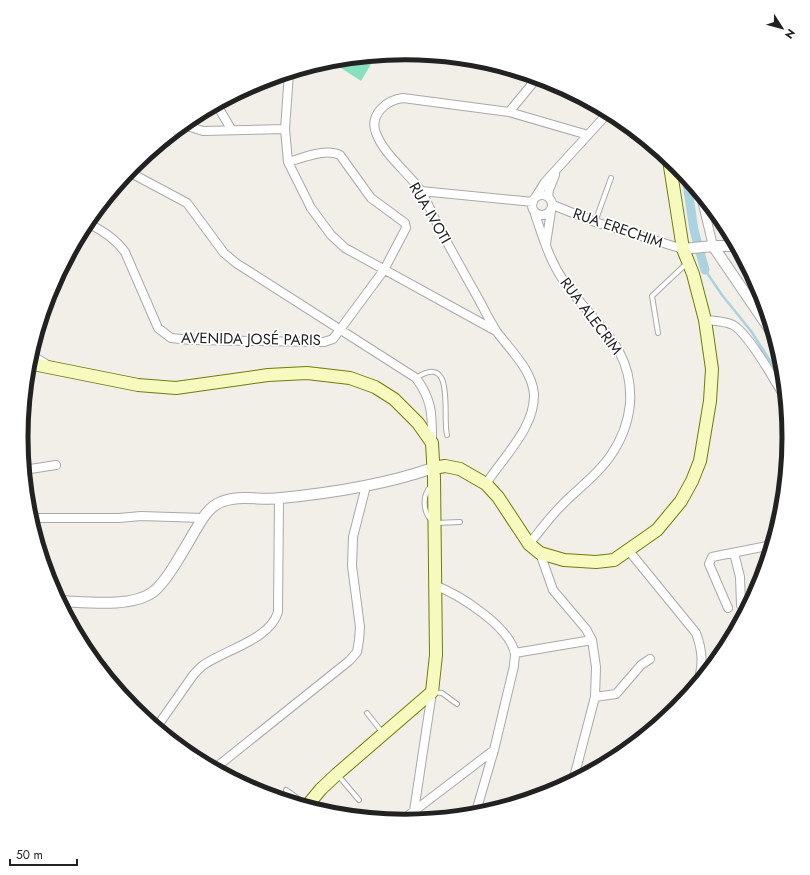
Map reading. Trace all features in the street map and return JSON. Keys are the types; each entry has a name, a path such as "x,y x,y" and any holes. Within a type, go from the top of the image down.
{"main road":[{"path":"433,468 445,466 460,469 486,484 498,497 529,544 540,553 564,560 596,562 614,560 629,551 657,530 681,501 700,462 710,402 712,379 705,320 688,262 687,249 671,170"},
{"path":"35,364 138,385 176,388 268,375 307,373 350,378 375,387 394,399 418,423 432,443 434,483 436,655 432,692 337,774 312,803"}],"street":[{"path":"288,80 285,129 288,162 311,208 331,235 346,248 496,331"},
{"path":"509,112 533,83"},
{"name":"RUA IVOTI","path":"486,484 527,424 533,405 534,393 530,379 520,362 496,331 453,254 421,191 384,146 376,133 376,116 386,104 393,99 402,98 509,112 588,135"},
{"path":"220,110 231,129"},
{"path":"552,208 542,216 534,211 534,200 545,182 604,117"},
{"path":"191,127 203,131 231,129 285,129"},
{"path":"134,175 187,203 224,253 241,266 341,331 384,270 405,232 405,223 371,198 340,155 333,152 325,152 288,162"},
{"path":"546,246 552,208 548,197 548,190 557,170"},
{"path":"421,191 534,200 542,195 548,197"},
{"path":"703,206 709,246 763,321"},
{"name":"RUA ERECHIM","path":"552,208 687,249"},
{"name":"RUA ALECRIM","path":"529,544 559,508 599,471 611,455 622,437 628,418 631,388 626,364 612,340 563,280 546,246 534,211"},
{"name":"AVENIDA JOSÉ PARIS","path":"93,226 110,236 120,244 125,252 158,328 171,338 191,340 324,342 333,339 341,331 416,378 429,398 432,412 432,443"},
{"path":"687,249 709,246 729,246"},
{"path":"705,320 728,323 739,330 764,364 779,388"},
{"path":"36,358 52,368"},
{"path":"30,469 56,465"},
{"path":"66,601 111,602 133,600 153,592 172,569 202,518 208,511 221,502 238,498 279,499 366,486 433,468"},
{"path":"219,765 349,661 356,652 360,627 352,566 353,537 366,486"},
{"path":"159,724 194,674 202,666 266,631 277,618 279,499"},
{"path":"37,518 119,518 141,516 202,518"},
{"path":"728,608 709,564 712,557 766,546"},
{"path":"629,551 696,633 702,648 702,670"},
{"path":"734,552 740,577 741,605"},
{"path":"540,553 553,590 586,629 592,640 596,677 595,697 575,774"},
{"path":"434,585 473,604 505,635 515,653 514,666 494,750 477,807"},
{"path":"515,653 592,640"},
{"path":"595,697 616,694 641,666 650,659"},
{"path":"414,811 432,692"},
{"path":"410,814 494,750"}],"lane":[{"path":"595,222 611,178"},
{"path":"658,333 652,296 688,262"},
{"path":"416,378 426,372 432,371 438,373 444,381 447,435"},
{"path":"434,523 460,522"},
{"path":"432,692 442,693 457,704"},
{"path":"367,714 383,734"},
{"path":"337,774 360,800"},
{"path":"286,790 297,799"}],"green space":[{"path":"368,62 371,64 361,81 339,67"}],"waterway":[{"path":"688,189 694,230 705,270"},
{"path":"705,270 722,295 751,331 776,370"}]}
